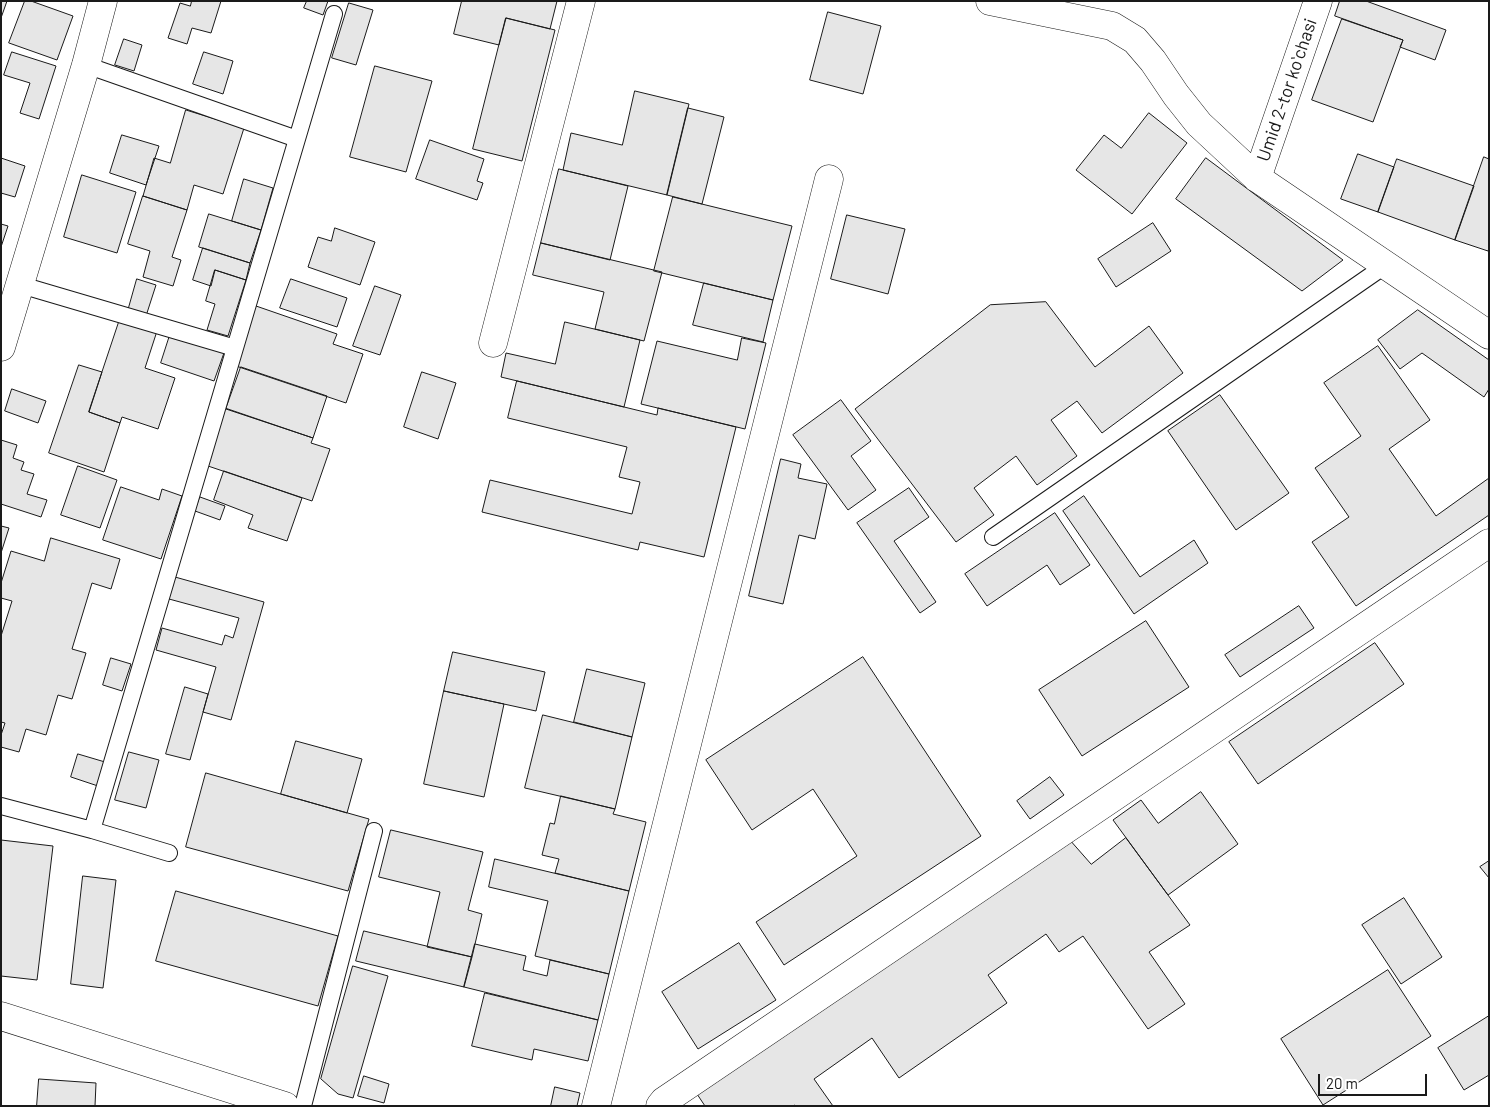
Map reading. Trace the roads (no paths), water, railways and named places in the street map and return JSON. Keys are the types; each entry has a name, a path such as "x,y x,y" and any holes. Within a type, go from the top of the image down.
{"street":[{"path":"1,347 86,65 103,1"},
{"path":"493,344 581,1"},
{"path":"990,1 1112,26 1134,40 1153,61 1199,124 1257,178 1489,335"},
{"name":"Umid 2-tor koʻchasi","path":"1257,178 1318,1"},
{"path":"596,1106 829,179"},
{"path":"660,1106 1489,543"},
{"path":"1,1016 285,1106"}],"lane":[{"path":"92,830 334,14"},
{"path":"86,65 297,139"},
{"path":"993,537 1386,265"},
{"path":"21,285 235,348"},
{"path":"1,806 170,853"},
{"path":"302,1106 374,831"}]}
